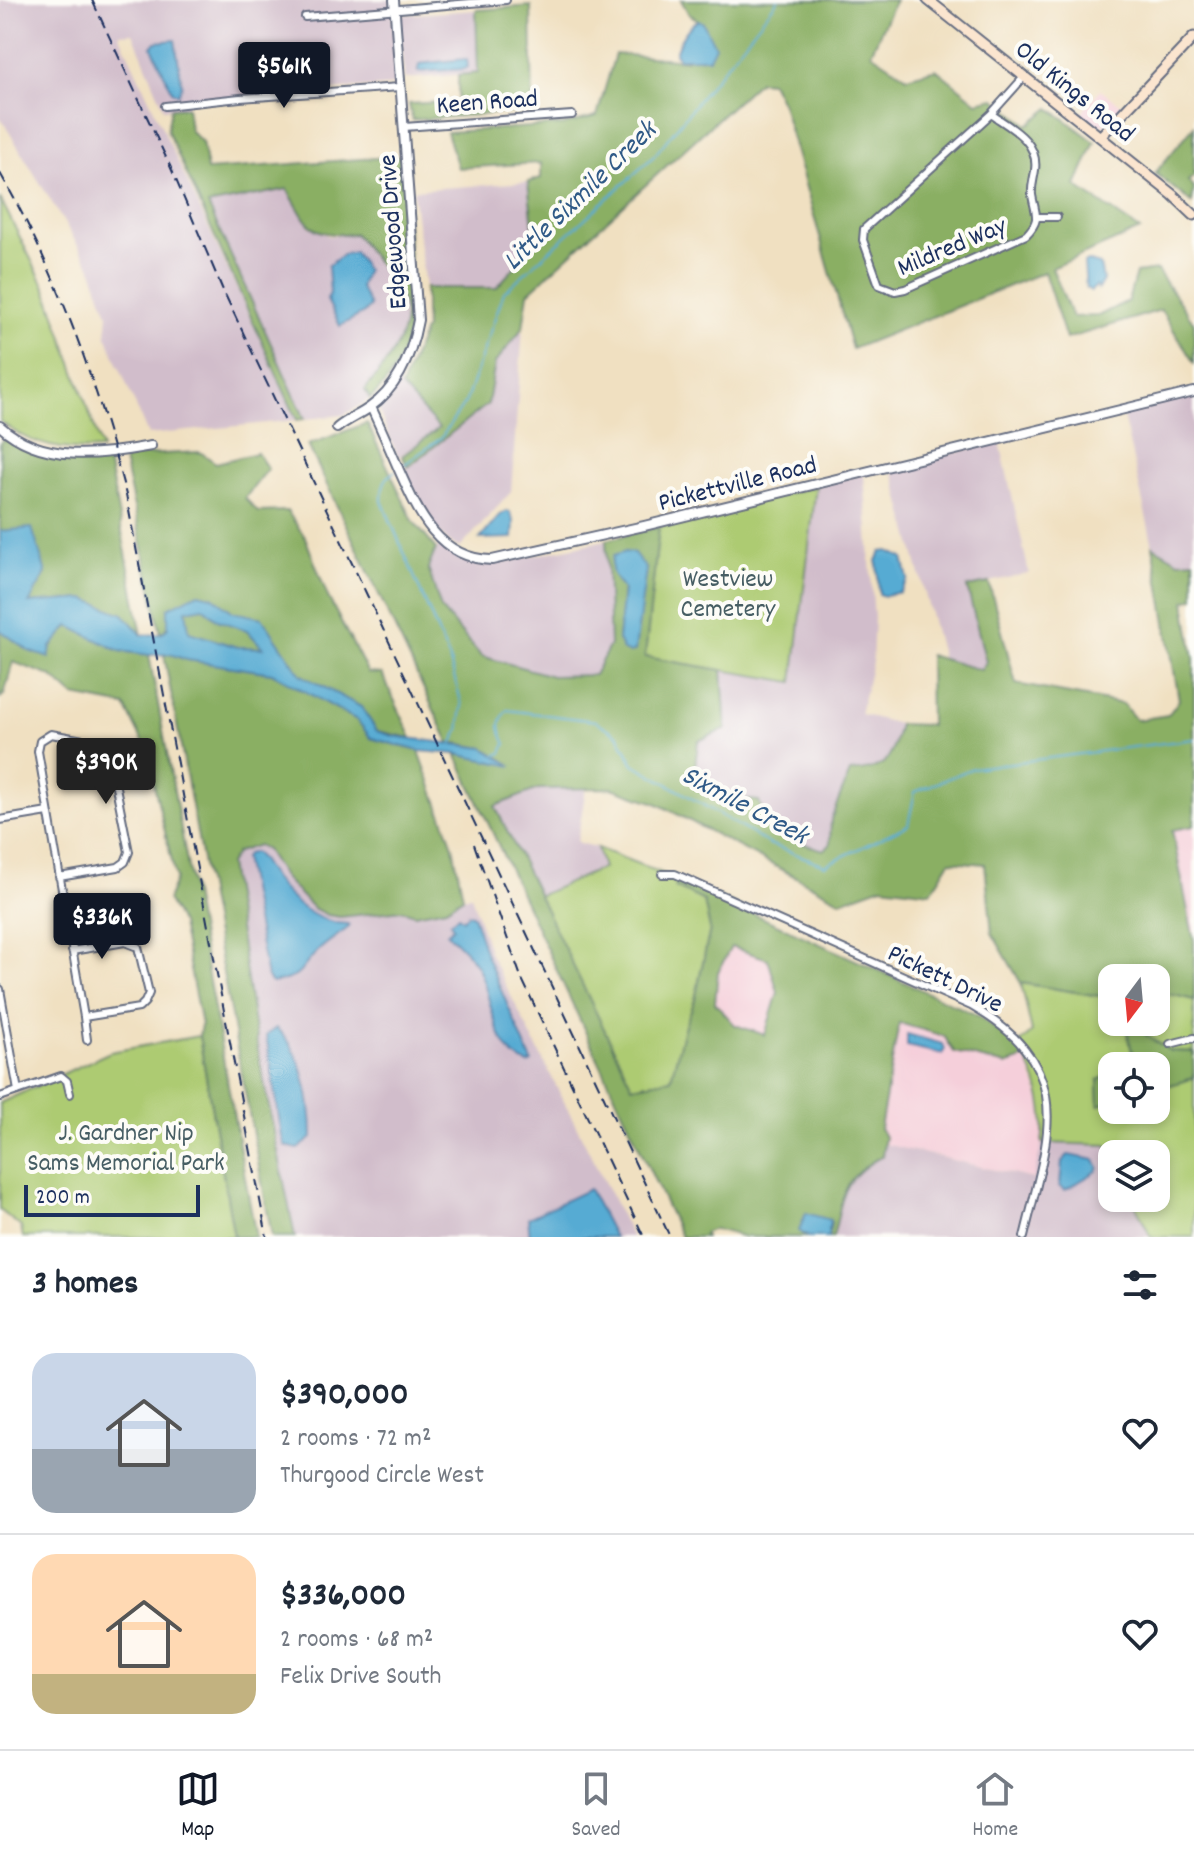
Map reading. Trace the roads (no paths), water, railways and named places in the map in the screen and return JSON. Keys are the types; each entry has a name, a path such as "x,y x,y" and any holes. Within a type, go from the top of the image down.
{"main road":[{"name":"Old Kings Road","path":"935,2 1194,215"},
{"path":"1100,137 1194,37"}],"street":[{"path":"305,17 394,4 506,0"},
{"name":"Edgewood Drive","path":"337,428 371,407 387,391 404,365 418,320 394,4"},
{"name":"Mildred Way","path":"991,114 1032,147 1036,158 1032,194 1037,217 1035,226 1026,235 905,289 895,291 879,285 863,240 864,229 991,114 1024,77"},
{"name":"Keen Road","path":"165,106 400,87"},
{"name":"Keen Road","path":"404,127 572,115"},
{"path":"1037,217 1057,217"},
{"name":"Pickettville Road","path":"371,407 410,495 432,532 459,553 471,558 492,560 616,533 1194,392"},
{"path":"0,426 26,443 63,453 111,452 151,446"},
{"path":"59,877 118,867 125,862 129,852 111,757 94,742 56,733 43,737 38,751 59,877 84,1017 87,1040"},
{"path":"0,820 48,812"},
{"name":"Pickett Drive","path":"662,874 675,874 971,1006 999,1023 1027,1049 1045,1087 1050,1117 1024,1237"},
{"path":"72,951 125,942 134,944 141,951 149,993 139,1008 84,1017"},
{"path":"0,989 18,1091"},
{"path":"1170,1044 1194,1038"},
{"path":"0,1097 55,1076 67,1081 70,1094"}],"water":[{"path":"699,20 715,46 709,58 679,58 675,54 681,39"},
{"path":"175,40 182,85 178,94 172,91 152,47 156,42"},
{"path":"465,59 468,67 465,69 418,72 419,64"},
{"path":"355,252 366,271 360,287 370,306 364,313 340,326 327,300 330,293 328,266 344,254"},
{"path":"1084,263 1100,265 1103,280 1098,289 1096,286 1091,291 1086,288"},
{"path":"507,511 514,522 513,538 480,539 500,515"},
{"path":"32,528 46,573 29,603 85,599 123,614 142,635 161,634 168,628 168,608 198,593 212,596 233,612 262,618 301,675 361,707 377,731 393,736 484,748 512,766 456,754 419,751 371,738 357,720 272,673 187,660 170,654 120,651 69,626 51,647 49,658 29,651 0,630 0,531","holes":["203,607 218,620 247,630 263,648 237,647 189,632 186,610"]},
{"path":"888,551 903,558 908,579 900,592 883,596 879,594 877,561 881,552"},
{"path":"634,553 646,569 635,651 630,653 623,650 618,640 623,589 612,570 613,556"},
{"path":"254,852 296,903 315,916 348,924 349,927 311,958 296,976 272,983 267,977 244,858"},
{"path":"468,914 473,915 486,955 532,1062 528,1064 513,1055 505,1045 477,966 447,933 453,927 450,922 458,916 463,919"},
{"path":"276,1028 286,1038 300,1064 308,1094 312,1138 298,1149 285,1146 282,1137 266,1035"},
{"path":"907,1034 943,1044 945,1049 942,1054 907,1046"},
{"path":"1068,1155 1095,1160 1098,1169 1065,1190 1060,1186 1062,1162"},
{"path":"589,1189 614,1237 530,1237 528,1218"},
{"path":"806,1213 830,1220 828,1237 809,1237 799,1231"}],"waterway":[{"name":"Little Sixmile Creek","path":"402,466 441,438 466,401 504,292 654,156 778,0"},
{"name":"Little Sixmile Creek","path":"395,471 384,484 382,501 449,658 462,705 459,731 452,744"},
{"name":"Sixmile Creek","path":"496,755 502,753 506,744 500,727 507,710 596,721 618,735 634,764 769,844 825,865 908,825 915,792 973,768 1194,739"}],"railway":[{"path":"92,0 171,168 222,288 670,1237"},
{"path":"0,173 40,250 74,330 126,495 267,1237"},
{"path":"474,844 521,977 644,1237"}],"park label":[{"name":"Westview Cemetery","path":"728,592"},
{"name":"J. Gardner Nip Sams Memorial Park","path":"126,1146"}]}
